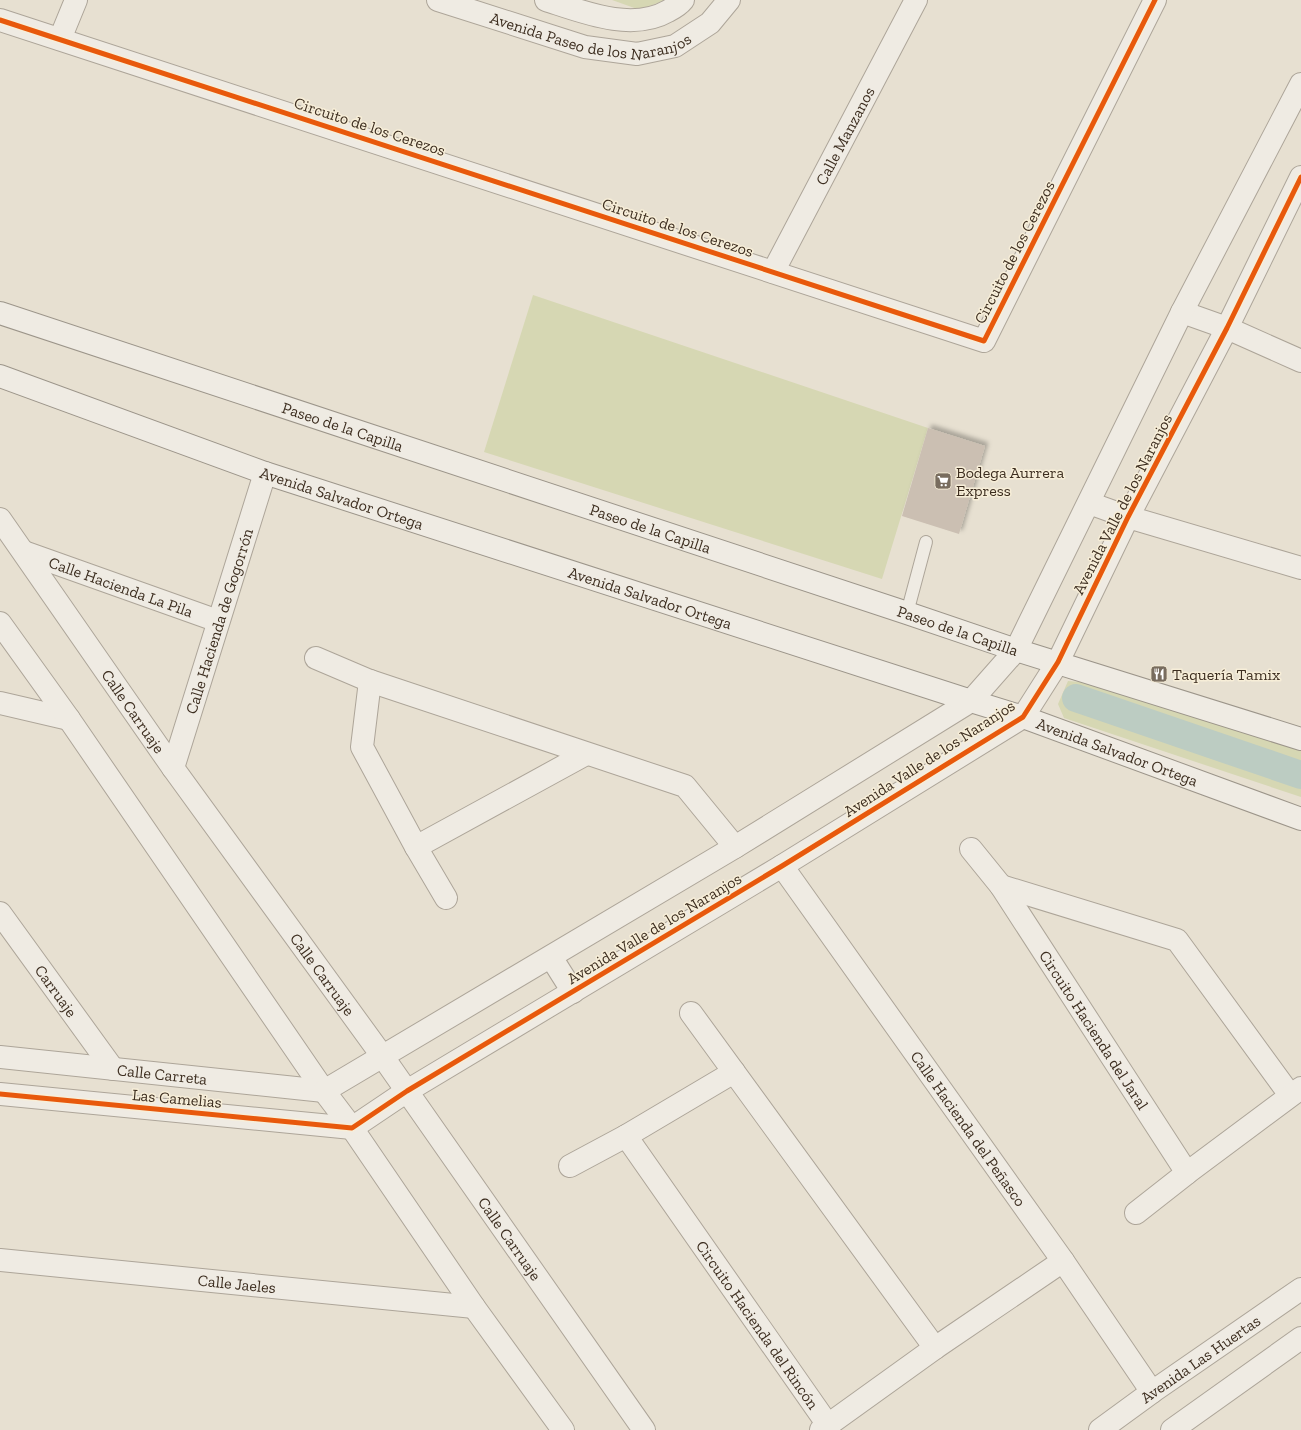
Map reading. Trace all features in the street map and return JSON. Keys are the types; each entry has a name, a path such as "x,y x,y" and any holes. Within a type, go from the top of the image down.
{"street":[{"path":"60,39 76,0"},
{"name":"Avenida Paseo de los Naranjos","path":"438,0 585,47 637,54 675,46 710,23 729,0"},
{"name":"Avenida Paseo de los Naranjos","path":"546,0 590,15 633,21 658,17 680,4 683,0"},
{"name":"Calle Manzanos","path":"773,272 916,0"},
{"name":"Circuito de los Cerezos","path":"0,20 984,341 1155,0"},
{"name":"Avenida Valle de los Naranjos","path":"324,1091 735,847 971,701 1016,650 1182,312 1301,84"},
{"name":"Avenida Valle de los Naranjos","path":"352,1128 407,1091 782,866 1023,717 1058,662 1128,517 1227,328 1301,177"},
{"path":"1182,312 1227,328 1301,361"},
{"name":"Paseo de la Capilla","path":"0,313 1016,650 1301,739"},
{"name":"Avenida Salvador Ortega","path":"0,376 265,473 1023,717 1301,819"},
{"name":"Calle Hacienda de Gogorrón","path":"173,768 265,473"},
{"path":"1089,503 1128,517 1301,568"},
{"name":"Calle Carruaje","path":"0,519 173,768 383,1057 644,1430"},
{"name":"Calle Hacienda La Pila","path":"24,552 218,621"},
{"path":"0,623 69,719 474,1307 563,1430"},
{"path":"316,658 370,681 685,786 735,847"},
{"path":"370,681 362,748 416,847 446,898"},
{"path":"0,703 69,719"},
{"path":"416,847 586,754"},
{"name":"Circuito Hacienda del Jaral","path":"971,849 1001,886 1187,1173"},
{"name":"Calle Hacienda del Peñasco","path":"782,866 1063,1261 1152,1392"},
{"path":"1001,886 1177,940 1296,1091 1136,1213"},
{"name":"Carruaje","path":"0,913 113,1069"},
{"path":"550,957 573,992"},
{"path":"691,1013 935,1348"},
{"name":"Calle Carreta","path":"0,1057 324,1091"},
{"path":"570,1166 626,1136 734,1072"},
{"name":"Las Camelias","path":"0,1094 352,1128"},
{"name":"Circuito Hacienda del Rincón","path":"626,1136 824,1427 935,1348 1063,1261"},
{"name":"Calle Jaeles","path":"0,1260 474,1307"},
{"name":"Avenida Las Huertas","path":"1100,1430 1152,1392 1301,1289"},
{"path":"1177,1428 1301,1338"}],"lane":[{"path":"907,613 926,542"}],"green space":[{"path":"612,0 665,0 640,10"},
{"path":"533,295 928,428 882,579 484,452"},
{"path":"1068,681 1092,683 1301,749 1301,797 1064,718 1058,704"}],"building":[{"name":"Bodega Aurrera Express","path":"928,428 985,446 959,534 902,516"}],"waterway":[{"path":"1076,698 1301,775"}],"cycle path":[{"path":"0,20 984,341 1155,0"},
{"path":"0,1094 352,1128 407,1091 782,866 1023,717 1058,662 1128,517 1227,328 1301,177"}],"place":[{"name":"Bodega Aurrera Express","path":"943,481"},
{"name":"Taquería Tamix","path":"1159,674"}]}
